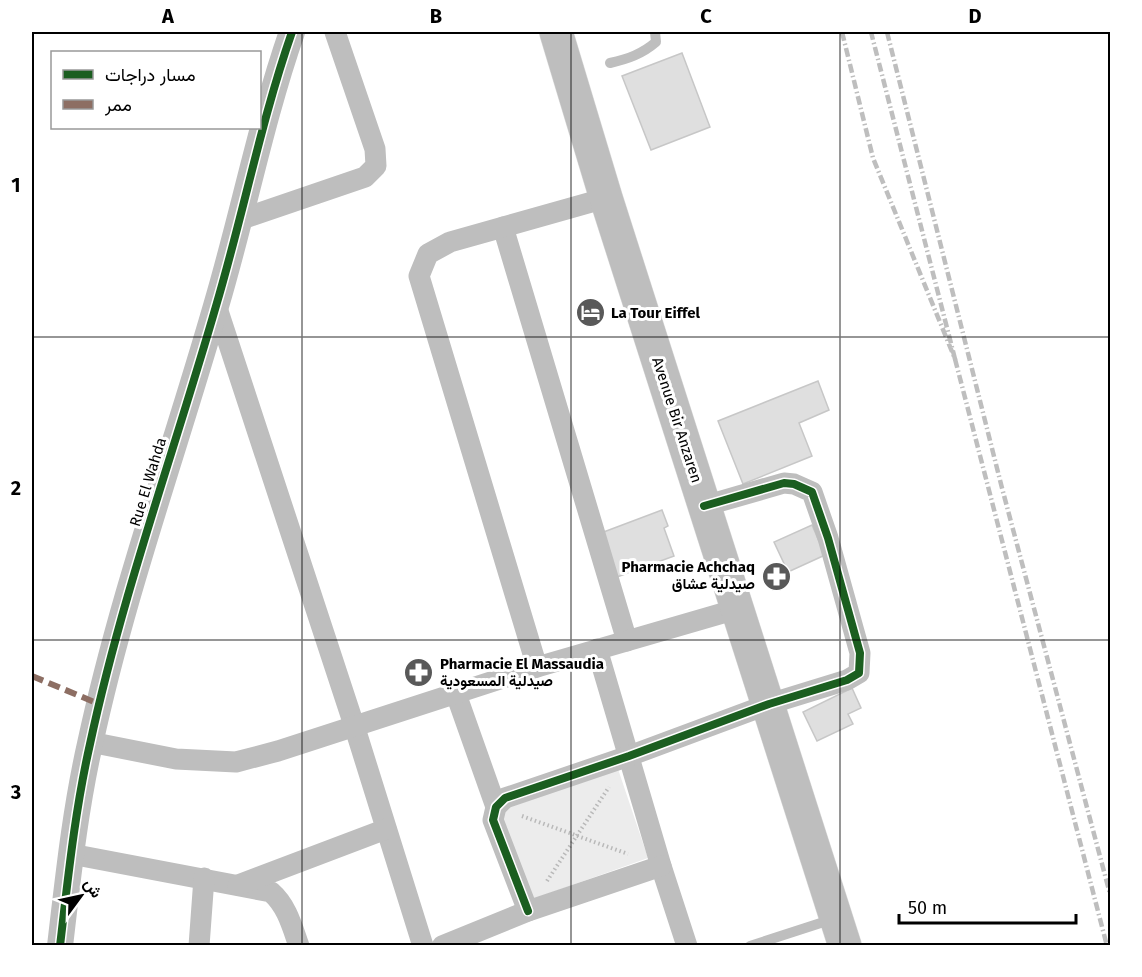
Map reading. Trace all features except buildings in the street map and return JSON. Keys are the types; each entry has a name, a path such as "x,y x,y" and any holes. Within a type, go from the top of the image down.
{"main road":[{"name":"Avenue Bir Anzaren","path":"556,32 606,198 841,932"}],"street":[{"name":"Rue El Wahda","path":"60,945 75,813 109,666 160,487 216,305 291,32"},
{"path":"239,220 365,177 376,166 375,149 335,32"},
{"path":"537,667 419,280 421,266 428,254 450,242 606,198"},
{"path":"503,227 627,641"},
{"path":"216,305 354,725 423,945"},
{"path":"528,911 493,820 496,807 505,798 629,756 769,704 847,680 859,673 860,653 813,492 794,484 783,483 704,506"},
{"path":"90,742 176,759 236,762 278,751 537,667 737,609"},
{"path":"597,649 661,866 687,945"},
{"path":"456,694 496,807"},
{"path":"238,885 386,829"},
{"path":"71,854 271,892 280,900 287,912 299,945"},
{"path":"442,945 528,911 661,866"},
{"path":"199,945 204,878"}],"lane":[{"path":"610,63 628,59 648,49 656,42 655,32"},
{"path":"750,945 841,932"}],"path":[{"path":"528,911 629,756"},
{"path":"496,807 661,866"}],"shaded area":[{"path":"618,769 648,858 533,899 502,820 506,810 513,804"}],"railway":[{"path":"842,32 873,158 955,359 871,32"},
{"path":"887,32 1002,488 1110,894"},
{"path":"955,359 1107,946"}],"marked path":[{"path":"32,676 99,704"}],"cycle path":[{"path":"60,946 80,794 103,688 133,578 216,306 271,100 292,32"},
{"path":"528,911 493,820 496,807 505,798 629,756 769,704 847,680 859,673 860,653 828,538 812,492 794,484 784,483 704,506"}],"place":[{"name":"La Tour Eiffel","path":"590,313"},
{"name":"Pharmacie Achchaq صيدلية عشاق","path":"776,576"},
{"name":"Pharmacie El Massaudia صيدلية المسعودية","path":"419,673"}]}
